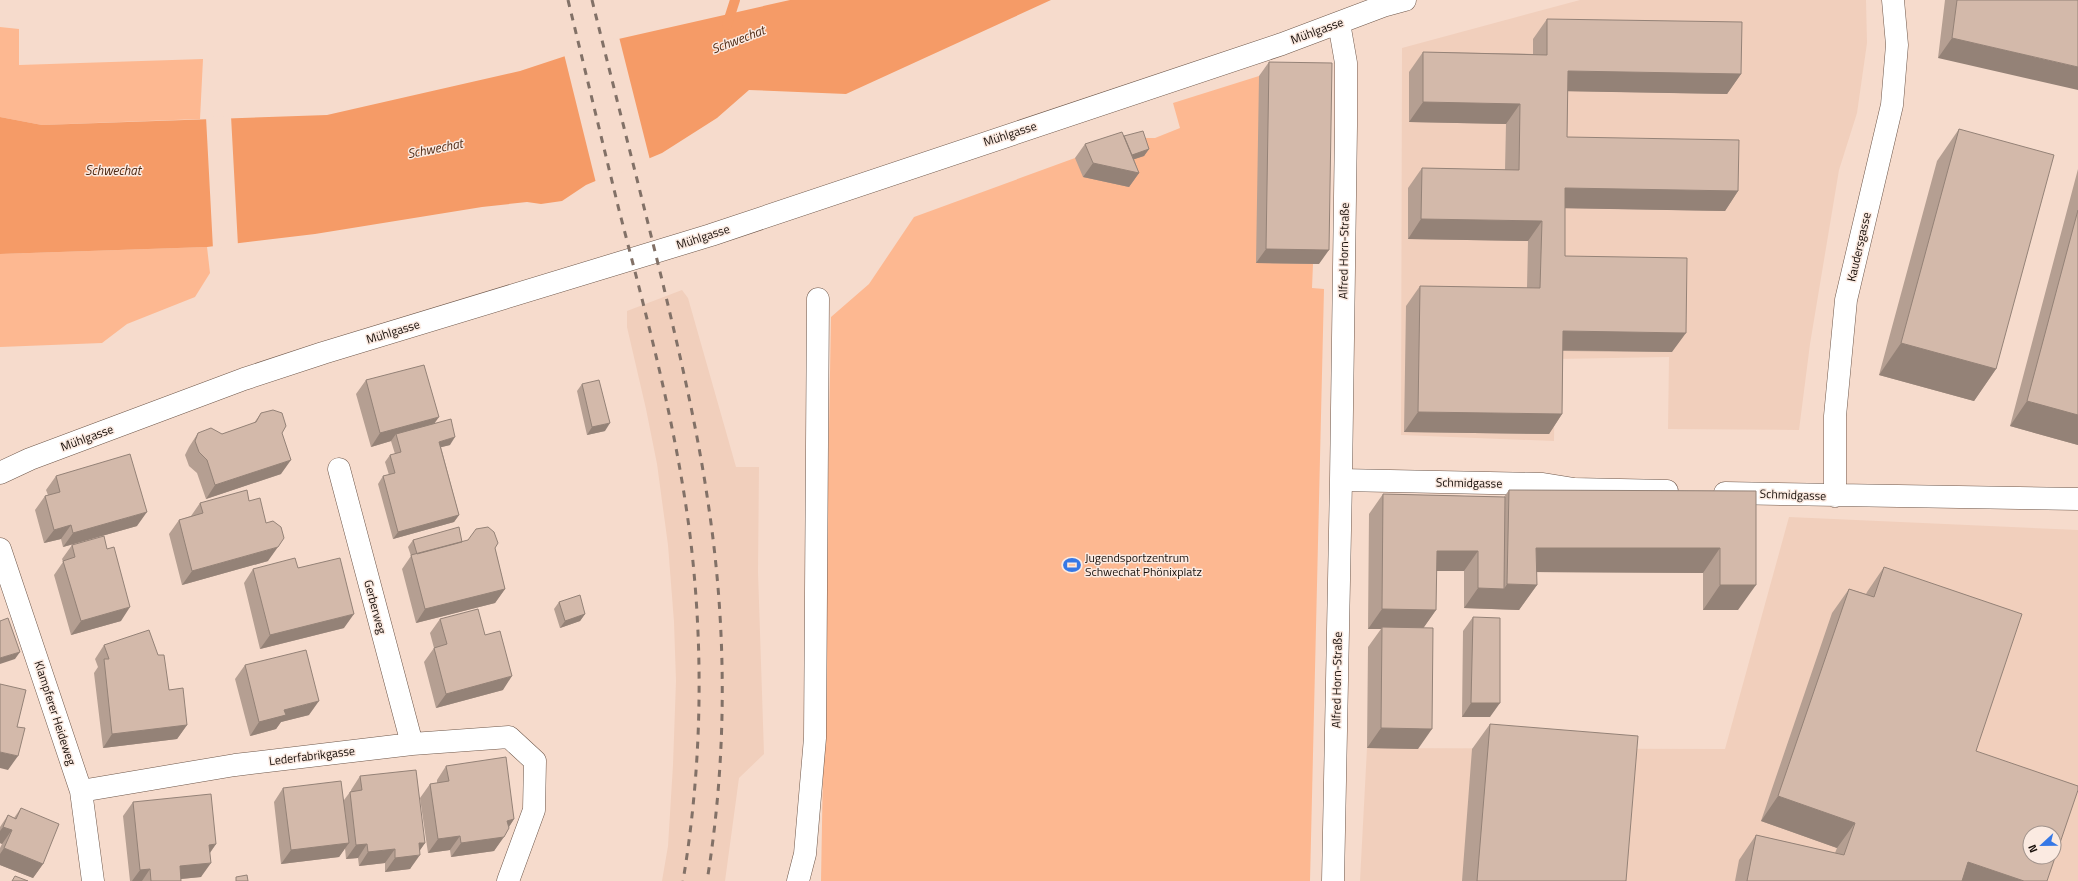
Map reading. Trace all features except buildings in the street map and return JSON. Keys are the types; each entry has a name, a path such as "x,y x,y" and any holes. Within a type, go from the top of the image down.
{"street":[{"name":"Mühlgasse","path":"0,473 30,459 244,379 711,235 1282,44 1405,0"},
{"name":"Kaudersgasse","path":"1835,496 1835,416 1846,300 1892,105 1897,45 1893,0"},
{"name":"Alfred Horn-Straße","path":"1333,881 1346,126 1346,63 1344,43 1339,23"},
{"path":"798,881 805,854 815,738 818,299"},
{"name":"Gerberweg","path":"339,469 412,744"},
{"name":"Schmidgasse","path":"1341,480 1543,484 1574,489 1684,492"},
{"name":"Schmidgasse","path":"1708,493 2078,499"},
{"name":"Klampferer Heideweg","path":"0,550 8,597 81,791 92,881"},
{"name":"Lederfabrikgasse","path":"81,791 235,765 412,744 509,737 535,761 534,810 508,881"}],"shaded area":[{"path":"1580,0 1866,0 1867,43 1857,113 1839,170 1810,344 1799,430 1668,429 1669,357 1555,359 1554,441 1401,435 1402,48"},
{"path":"0,27 19,29 19,65 203,59 200,119 42,125 0,117"},
{"name":"Jugendsportzentrum Schwechat Phönixplatz","path":"1259,76 1322,77 1319,264 1313,264 1312,288 1324,289 1310,881 821,881 831,317 869,284 914,217 1075,158 1138,138 1155,138 1180,128 1173,103"},
{"path":"207,247 210,273 195,297 127,324 102,343 0,347 0,254"},
{"path":"682,290 688,298 736,467 759,467 758,572 764,754 739,778 725,881 662,881 668,846 673,765 676,681 674,622 668,545 657,464 627,327 627,311"},
{"path":"1789,517 2078,530 2078,881 1360,881 1367,748 1725,749"}],"water":[{"name":"Schwechat","path":"790,0 1051,0 846,94 749,90 717,118 662,153 586,185 562,201 541,204 527,202 482,207 315,234 207,247 0,254 0,117 42,125 327,115 520,71 614,40"}],"pier":[{"path":"619,37 650,160 596,183 564,54"},
{"path":"231,116 238,246 213,249 206,117"}],"waterway":[{"path":"727,25 735,0"}],"railway":[{"path":"568,0 660,372 677,453 690,535 697,622 699,708 694,795 683,881"},
{"path":"592,0 675,336 694,422 709,509 719,601 722,648 722,695 718,789 714,835 707,881"}],"place":[{"name":"Jugendsportzentrum Schwechat Phönixplatz","path":"1072,565"}]}
